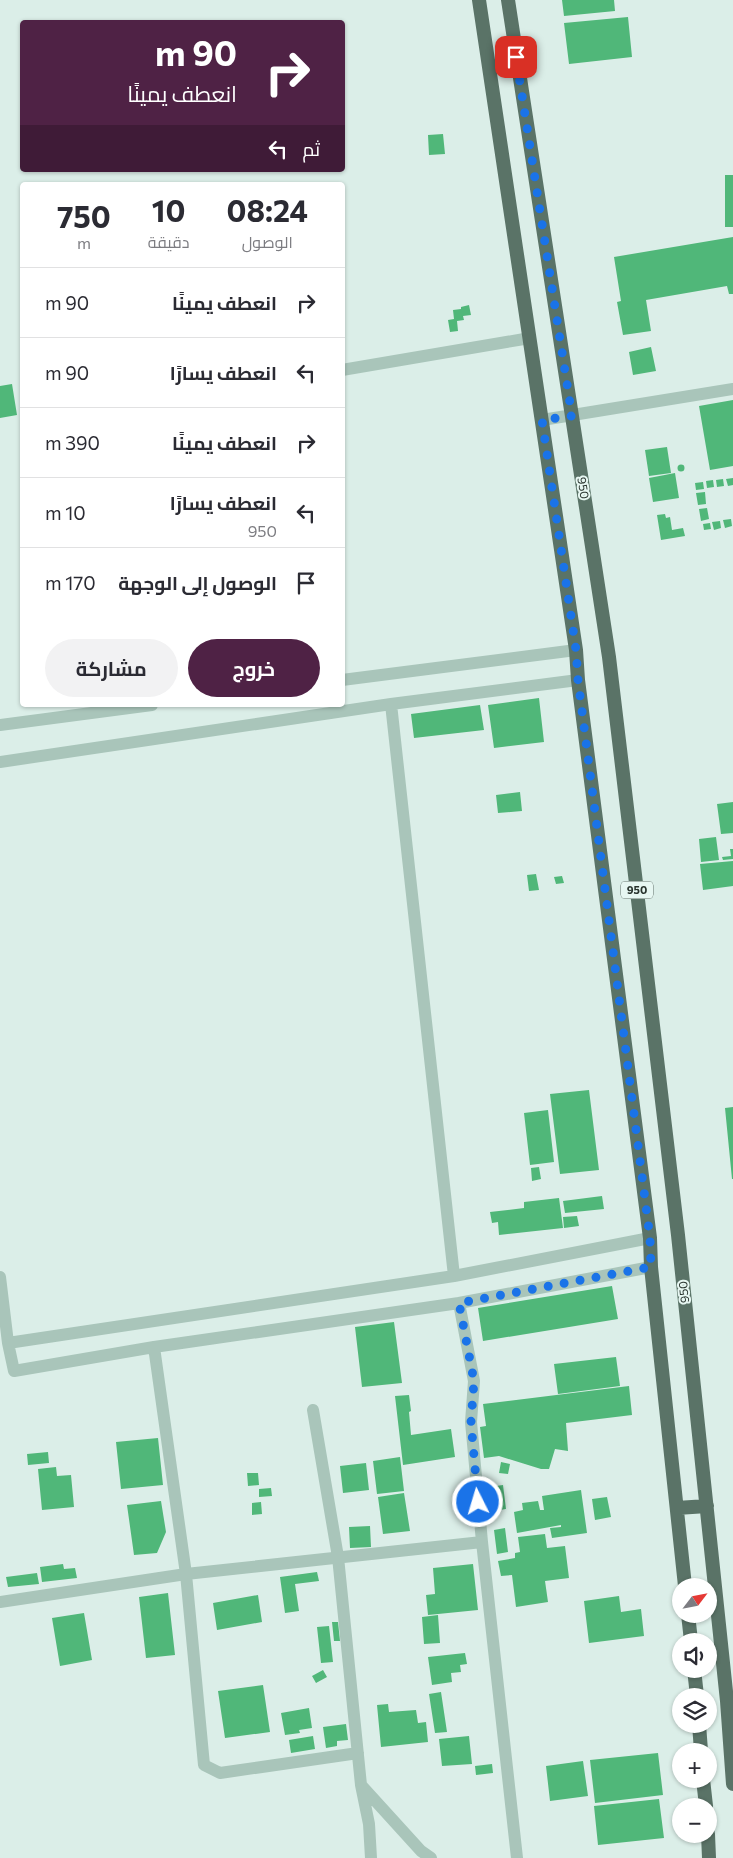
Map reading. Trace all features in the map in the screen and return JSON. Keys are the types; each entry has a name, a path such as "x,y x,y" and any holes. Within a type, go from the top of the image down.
{"main road":[{"name":"950","path":"479,0 576,650 578,680 650,1238 651,1267 684,1578"},
{"name":"950","path":"508,0 609,657 678,1235 727,1701 733,1784"},
{"path":"677,1508 707,1506"},
{"path":"708,1843 709,1858"}],"street":[{"path":"345,369 530,338"},
{"path":"542,420 733,389"},
{"path":"345,680 576,650"},
{"path":"0,762 390,704 578,680"},
{"path":"390,704 454,1276"},
{"path":"0,725 137,707"},
{"path":"8,1343 454,1276 650,1238"},
{"path":"0,1277 8,1343 14,1370 154,1347 459,1303 651,1267"},
{"path":"459,1303 474,1381 471,1422 516,1858"},
{"path":"154,1347 186,1574 204,1765 220,1773 358,1753"},
{"path":"313,1410 338,1557 361,1785 369,1824 371,1858"},
{"path":"0,1602 186,1574 482,1542"},
{"path":"361,1785 421,1851 431,1858"}],"building":[{"path":"562,0 614,0 615,11 564,16"},
{"path":"628,17 632,57 569,64 564,23"},
{"path":"443,134 445,154 429,155 428,135"},
{"path":"725,175 733,175 733,227 725,227"},
{"path":"733,237 733,294 729,294 727,286 646,300 651,331 623,335 617,302 621,301 614,257"},
{"path":"469,305 471,315 463,316 464,320 457,321 458,331 450,332 448,320 454,319 453,310"},
{"path":"651,347 656,371 633,375 629,352"},
{"path":"12,384 17,415 0,418 0,386"},
{"path":"733,400 733,466 710,470 699,406"},
{"path":"667,447 671,473 649,476 645,450"},
{"path":"681,464 685,468 681,472 677,468"},
{"path":"675,473 679,498 653,502 649,478"},
{"path":"733,478 733,485 728,486 726,479"},
{"path":"723,479 724,486 717,487 716,480"},
{"path":"713,480 714,487 707,488 706,481"},
{"path":"703,482 704,489 696,490 695,483"},
{"path":"705,492 706,504 698,505 696,493"},
{"path":"707,508 709,519 701,521 699,509"},
{"path":"665,514 666,518 670,517 672,530 683,528 685,536 661,540 657,515"},
{"path":"731,519 732,526 725,528 723,520"},
{"path":"720,521 721,528 714,530 712,522"},
{"path":"710,523 711,529 704,530 703,524"},
{"path":"539,698 544,742 494,748 488,705"},
{"path":"480,705 484,730 414,738 411,714"},
{"path":"520,792 522,811 498,813 496,795"},
{"path":"733,802 733,833 721,834 717,804"},
{"path":"716,837 719,860 701,862 699,839"},
{"path":"730,849 733,849 733,859 723,860 722,857 731,856"},
{"path":"733,861 733,886 703,890 700,864"},
{"path":"536,874 539,890 529,891 527,875"},
{"path":"562,876 564,883 556,884 554,877"},
{"path":"589,1090 599,1170 560,1174 550,1094"},
{"path":"733,1107 733,1179 732,1179 725,1108"},
{"path":"548,1110 554,1162 530,1165 524,1113"},
{"path":"539,1167 541,1179 532,1181 531,1168"},
{"path":"602,1196 604,1209 565,1213 563,1201"},
{"path":"559,1198 563,1228 499,1235 498,1222 492,1223 490,1212 524,1208 524,1202"},
{"path":"577,1216 579,1226 564,1228 563,1217"},
{"path":"612,1286 618,1319 483,1341 478,1308"},
{"path":"394,1322 402,1383 362,1387 355,1327"},
{"path":"616,1357 620,1386 558,1394 554,1364"},
{"path":"629,1386 632,1415 566,1423 568,1451 555,1449 549,1469 541,1469 499,1456 484,1458 480,1427 486,1426 483,1404"},
{"path":"409,1395 411,1435 451,1429 455,1457 403,1465 395,1396"},
{"path":"158,1438 163,1485 121,1489 116,1442"},
{"path":"48,1452 49,1463 28,1465 27,1454"},
{"path":"400,1457 404,1491 377,1494 373,1461"},
{"path":"501,1462 510,1464 508,1474 499,1473"},
{"path":"366,1463 369,1490 343,1493 340,1466"},
{"path":"56,1467 57,1476 71,1475 74,1507 42,1510 38,1469"},
{"path":"247,1473 258,1473 259,1485 248,1486"},
{"path":"503,1485 506,1509 493,1511 489,1487"},
{"path":"271,1488 272,1496 259,1497 259,1489"},
{"path":"581,1490 587,1533 552,1538 550,1528 561,1527 561,1525 517,1533 514,1512 523,1510 522,1503 538,1501 540,1510 544,1510 542,1496"},
{"path":"404,1493 410,1531 383,1534 378,1497"},
{"path":"607,1497 611,1517 595,1520 592,1499"},
{"path":"161,1501 166,1532 157,1553 134,1555 127,1505"},
{"path":"261,1502 262,1514 252,1515 252,1503"},
{"path":"370,1526 371,1547 350,1548 349,1527"},
{"path":"505,1528 508,1552 497,1554 494,1530"},
{"path":"545,1534 547,1548 565,1546 569,1578 545,1581 548,1602 516,1607 512,1575 501,1576 498,1561 515,1558 515,1553 520,1552 518,1537"},
{"path":"63,1564 64,1569 75,1568 77,1578 42,1582 40,1567"},
{"path":"473,1564 478,1610 428,1615 426,1595 435,1594 433,1568"},
{"path":"317,1572 319,1581 295,1584 299,1611 285,1613 280,1577"},
{"path":"37,1573 39,1584 8,1587 6,1577"},
{"path":"168,1593 175,1655 146,1658 139,1597"},
{"path":"258,1595 262,1622 217,1630 213,1603"},
{"path":"619,1596 621,1612 641,1609 644,1636 589,1643 584,1601"},
{"path":"84,1613 92,1660 60,1666 52,1618"},
{"path":"438,1615 440,1643 424,1644 422,1617"},
{"path":"332,1622 338,1622 340,1641 334,1641"},
{"path":"329,1626 333,1662 321,1663 317,1627"},
{"path":"465,1653 467,1664 460,1665 461,1672 451,1673 452,1682 432,1685 428,1657"},
{"path":"323,1670 327,1677 316,1683 312,1676"},
{"path":"263,1685 270,1732 225,1738 218,1691"},
{"path":"441,1692 447,1732 435,1733 429,1694"},
{"path":"388,1704 389,1712 416,1710 418,1723 426,1722 428,1742 381,1747 377,1705"},
{"path":"309,1708 312,1728 299,1730 300,1733 285,1735 281,1713"},
{"path":"346,1724 348,1740 337,1741 337,1746 326,1748 323,1727"},
{"path":"313,1736 315,1749 291,1753 289,1740"},
{"path":"469,1736 472,1764 442,1766 439,1739"},
{"path":"658,1753 663,1795 595,1803 590,1760"},
{"path":"583,1761 588,1796 550,1801 546,1766"},
{"path":"492,1764 493,1773 476,1775 475,1766"},
{"path":"659,1799 664,1838 598,1845 594,1806"}],"route":[{"path":"478,1502 471,1422 474,1381 459,1303 651,1267 650,1238 578,680 576,650 542,420 572,416 516,57"}]}
